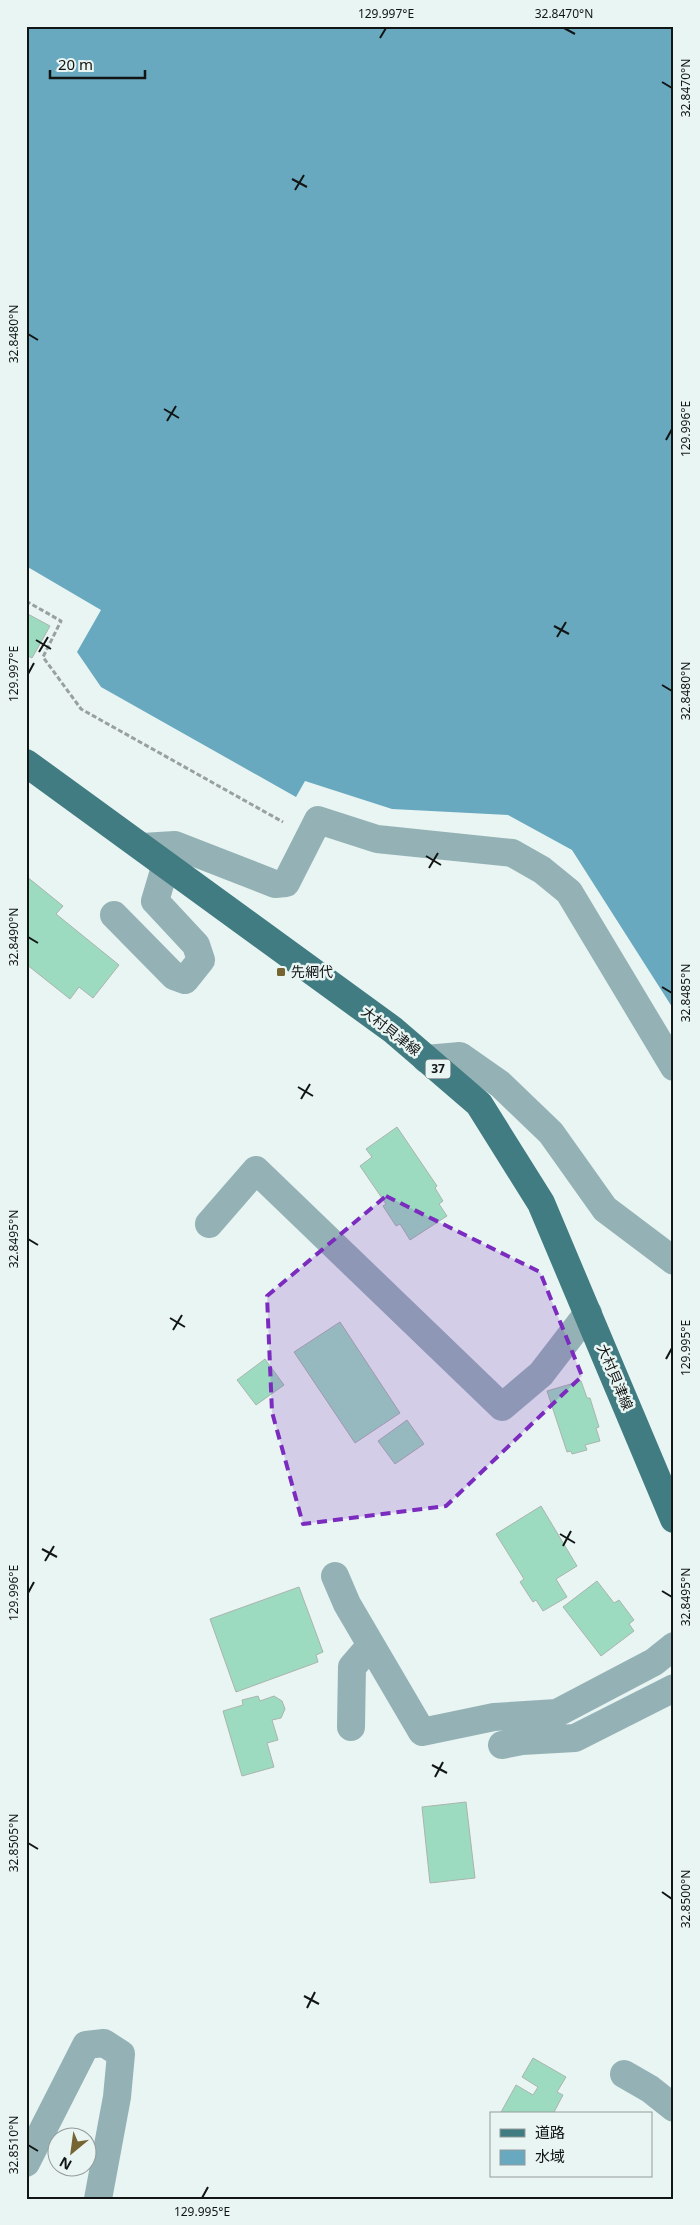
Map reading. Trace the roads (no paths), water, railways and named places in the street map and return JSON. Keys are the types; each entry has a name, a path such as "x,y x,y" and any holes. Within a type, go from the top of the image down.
{"main road":[{"name":"大村貝津線","path":"26,763 393,1030 479,1104 541,1203 674,1519"}],"street":[{"path":"142,847 175,845 275,884 286,883 318,820 377,839 512,853 542,870 569,892 674,1067"},
{"path":"114,915 174,976 185,980 201,960 196,945 155,901 166,864"},
{"path":"426,1059 460,1056 500,1084 551,1133 605,1208 674,1261"},
{"path":"209,1224 256,1170 502,1407 541,1374 588,1313"},
{"path":"335,1576 346,1604 422,1732 494,1718 557,1713 654,1662 674,1646"},
{"path":"351,1726 352,1667 371,1645"},
{"path":"502,1745 522,1741 575,1738 674,1688"},
{"path":"26,2163 86,2045 104,2043 120,2054 116,2097 98,2199"},
{"path":"624,2074 650,2089 674,2108"}],"water":[{"path":"26,26 674,26 674,1010 572,850 508,815 392,809 305,781 296,797 101,687 77,652 101,610 26,566"}],"place":[{"name":"先網代","path":"281,972"}]}
